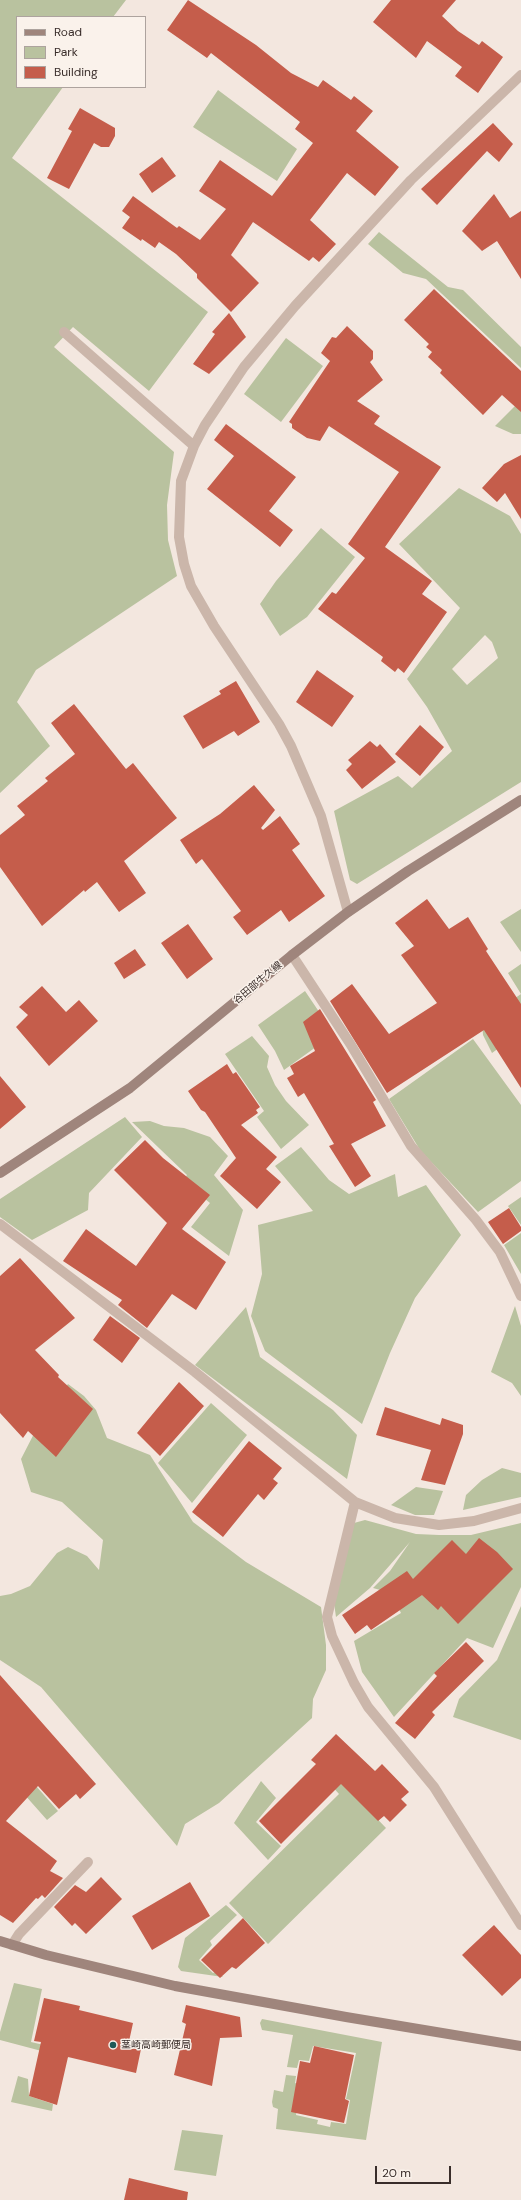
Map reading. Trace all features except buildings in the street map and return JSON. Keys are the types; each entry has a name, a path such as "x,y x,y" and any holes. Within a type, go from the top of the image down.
{"main road":[{"name":"谷田部牛久線","path":"0,1173 130,1088 292,955 348,912 408,870 521,800"},
{"path":"0,1941 109,1971 175,1986 346,2017 521,2046"}],"street":[{"path":"348,912 321,816 291,746 279,724 214,626 191,586 184,564 179,537 181,481 194,446 205,425 244,367 314,283 411,180 521,75"},
{"path":"64,332 194,446"},
{"path":"292,955 351,1045 411,1146 480,1225 500,1252 521,1296"},
{"path":"0,1224 195,1372 355,1502 395,1518 439,1525 474,1522 521,1508"},
{"path":"355,1502 327,1618 332,1636 354,1683 368,1707 434,1786 521,1924"},
{"path":"12,1945 19,1934 88,1862"}],"green space":[{"path":"0,0 126,0 114,16 16,16 16,88 62,88 12,158 208,312 149,391 73,327 54,347 174,452 167,505 168,540 177,576 36,670 17,702 50,746 0,793"},
{"path":"218,90 297,149 277,181 193,127"},
{"path":"379,232 448,287 463,290 521,347 521,368 426,279 403,273 368,244"},
{"path":"286,338 323,366 281,422 244,394"},
{"path":"521,400 521,434 513,434 495,426"},
{"path":"459,488 510,516 521,534 521,782 357,884 350,880 334,811 398,776 412,788 452,751 427,707 407,679 460,608 399,544","holes":["485,635 492,642 498,658 467,685 452,669"]},
{"path":"321,528 355,557 307,617 280,636 260,604 276,581"},
{"path":"521,909 521,952 500,922"},
{"path":"521,964 521,994 508,973"},
{"path":"305,991 334,1034 284,1070 275,1051 258,1025"},
{"path":"521,994 521,1032 492,1053 483,1035 482,1021"},
{"path":"252,1036 269,1056 267,1067 275,1085 286,1101 309,1125 281,1149 257,1117 264,1111 225,1054"},
{"path":"473,1039 521,1105 521,1181 478,1212 420,1150 389,1099"},
{"path":"125,1117 142,1137 89,1193 88,1210 32,1240 0,1217 0,1199"},
{"path":"150,1121 164,1126 184,1128 210,1137 228,1156 214,1175 243,1210 229,1256 191,1227 210,1203 183,1181 187,1175 132,1122"},
{"path":"301,1147 329,1180 349,1194 395,1174 398,1197 426,1185 461,1235 415,1298 390,1353 362,1424 265,1351 251,1316 262,1274 258,1225 313,1211 275,1166"},
{"path":"521,1197 521,1225 508,1206"},
{"path":"521,1233 521,1274 504,1245"},
{"path":"515,1306 521,1326 521,1396 512,1383 491,1372"},
{"path":"246,1307 260,1357 333,1410 357,1435 347,1479 195,1365"},
{"path":"68,1384 84,1396 96,1410 107,1438 150,1455 193,1522 246,1562 321,1607 326,1645 326,1670 313,1699 312,1718 219,1803 185,1824 177,1846 41,1687 0,1660 0,1596 11,1594 30,1586 57,1553 68,1547 87,1556 99,1570 103,1540 62,1502 31,1492 21,1459 40,1422"},
{"path":"211,1403 247,1435 192,1503 158,1463"},
{"path":"502,1468 521,1473 521,1497 463,1510 466,1495 482,1480"},
{"path":"416,1487 443,1491 434,1515 415,1515 391,1505"},
{"path":"365,1520 416,1534 439,1535 471,1535 521,1523 521,1587 493,1648 467,1638 394,1717 362,1672 354,1641 401,1613 391,1593 373,1588 390,1571 410,1542 370,1588 336,1617 334,1603 354,1523"},
{"path":"521,1606 521,1740 453,1717 459,1699 497,1660"},
{"path":"0,1745 58,1811 47,1820 0,1767"},
{"path":"338,1778 386,1828 268,1944 229,1903 339,1794 331,1785"},
{"path":"261,1781 276,1798 256,1822 281,1846 268,1860 234,1823"},
{"path":"226,1905 237,1915 210,1941 212,1945 199,1960 213,1973 217,1971 223,1977 181,1971 178,1967 185,1938"},
{"path":"14,1983 42,1989 31,2042 70,2051 68,2058 0,2040 0,2032"},
{"path":"262,2019 382,2042 366,2140 276,2129 278,2109 273,2107 272,2102 274,2090 283,2092 286,2075 296,2076 295,2083 301,2085 296,2115 318,2120 317,2124 330,2127 331,2122 346,2124 350,2100 346,2099 356,2053 313,2046 309,2061 299,2060 297,2068 287,2067 293,2035 262,2030 260,2023"},
{"path":"18,2076 28,2079 29,2096 53,2104 52,2111 11,2102"},
{"path":"182,2130 223,2135 216,2176 174,2170"}],"place":[{"name":"茎崎高崎郵便局","path":"113,2045"}]}
